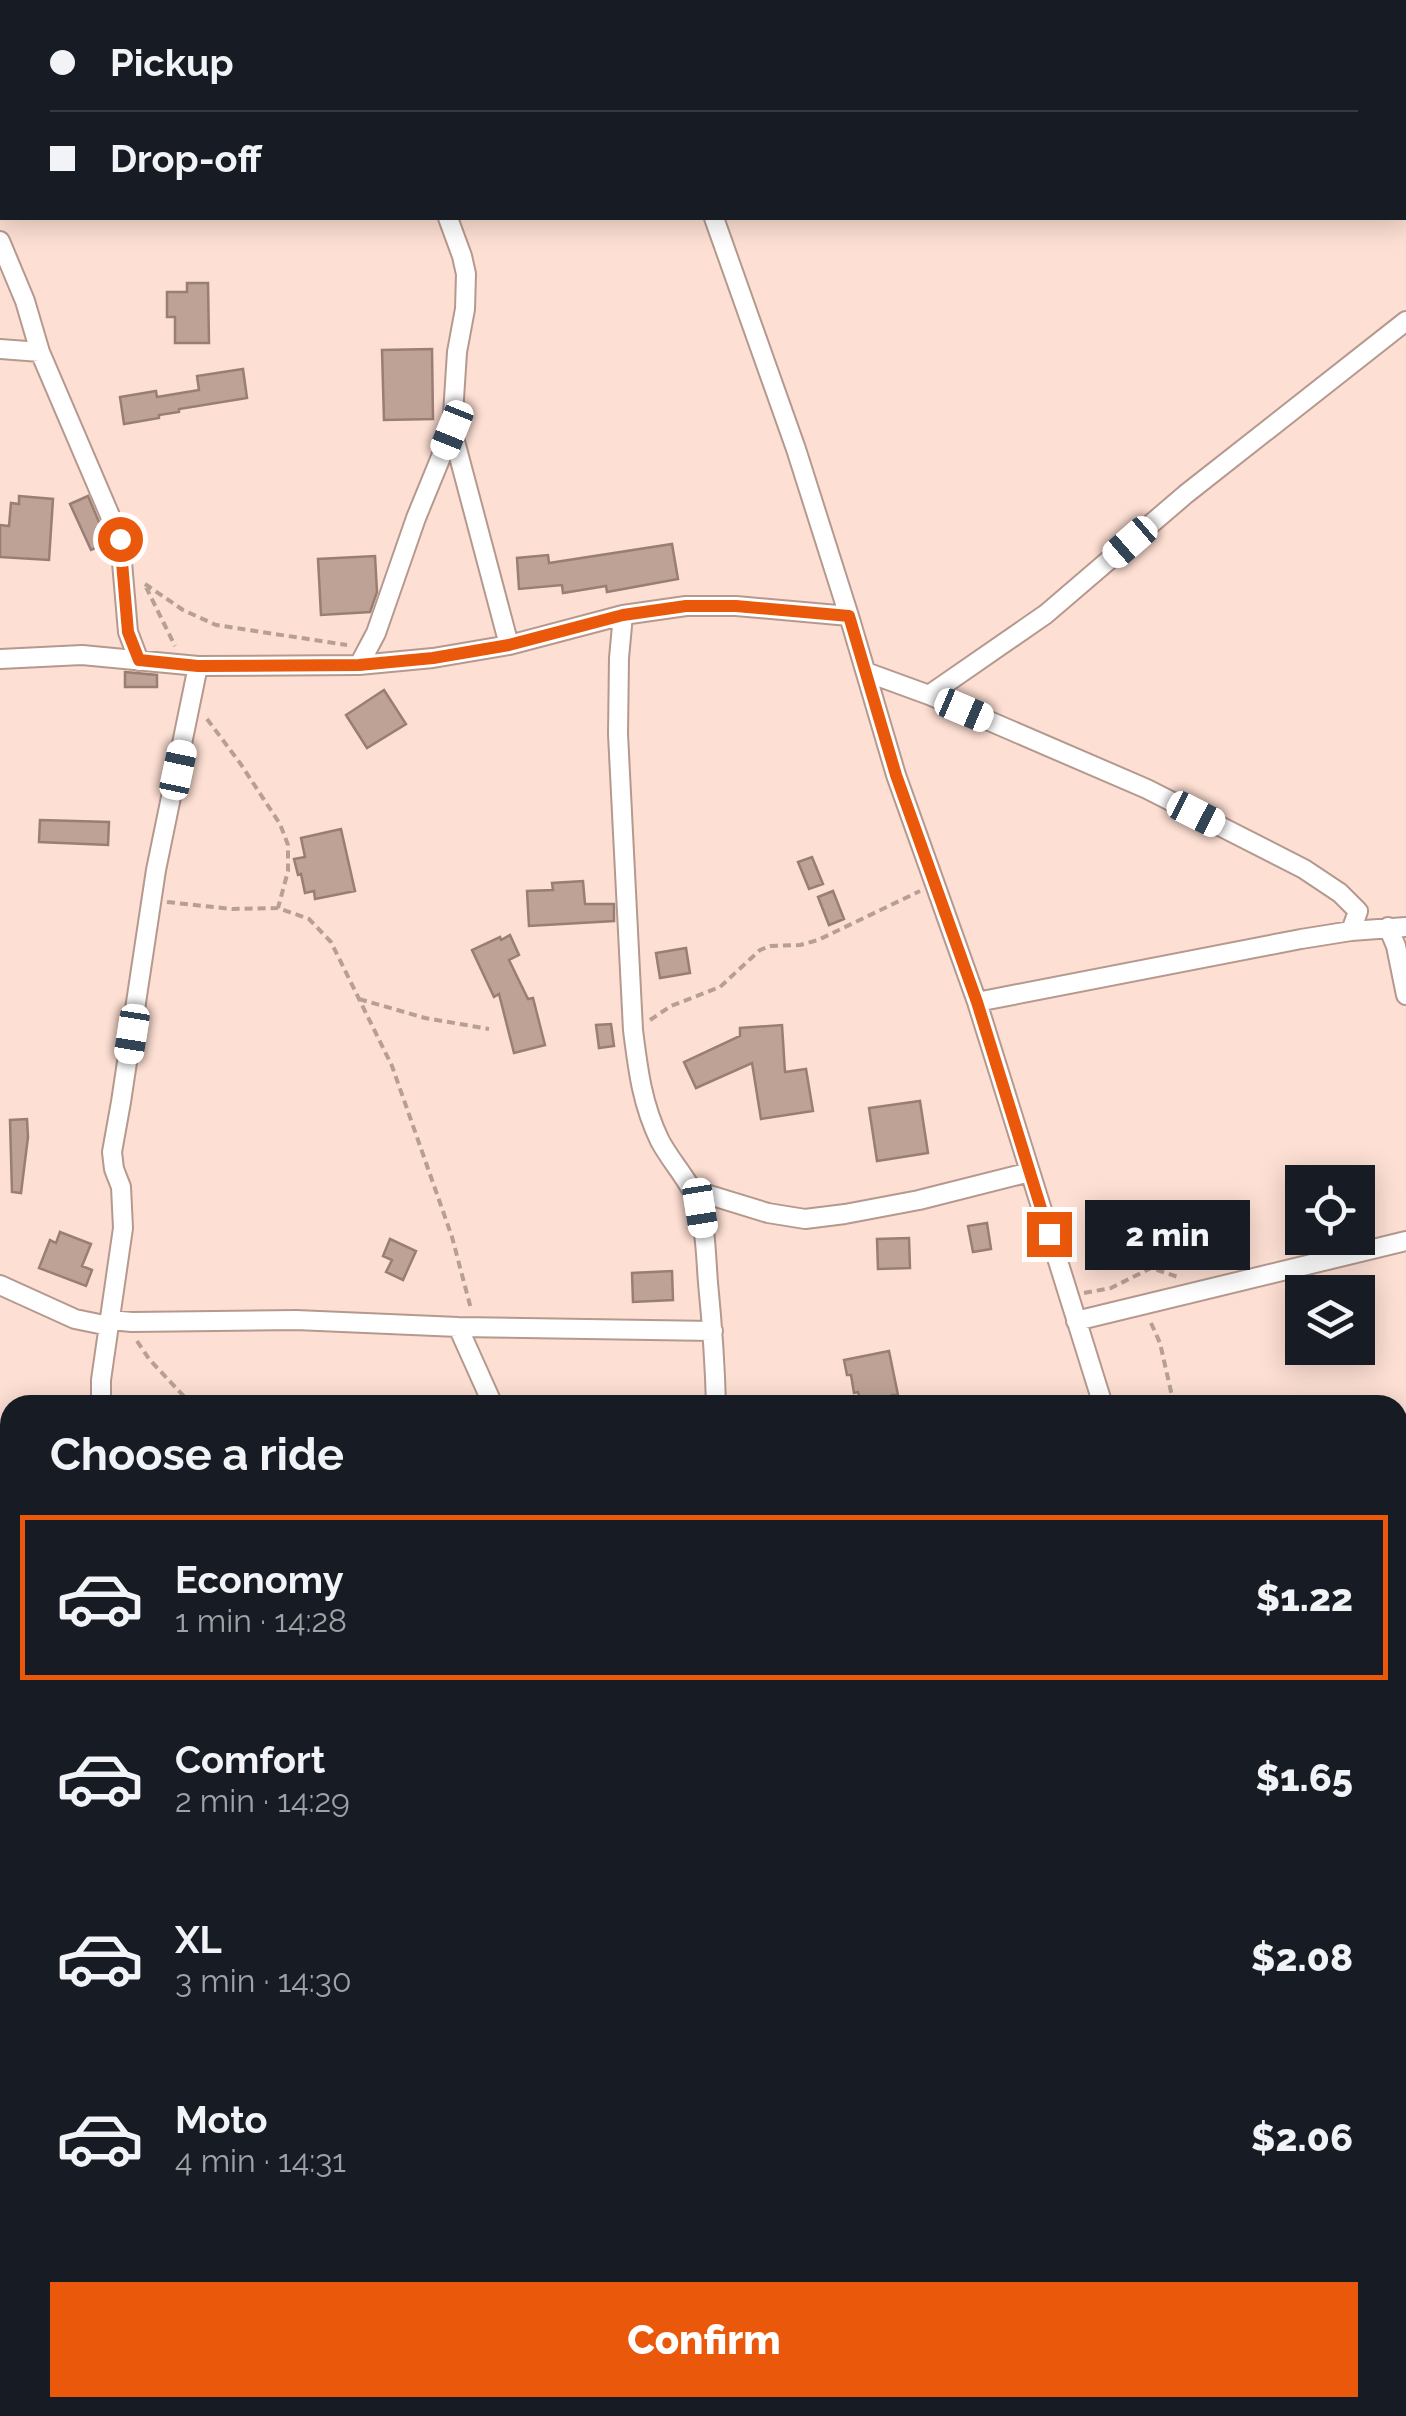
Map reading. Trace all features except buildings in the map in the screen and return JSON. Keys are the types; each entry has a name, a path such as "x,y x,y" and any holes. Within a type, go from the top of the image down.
{"street":[{"path":"449,220 466,274 452,430 509,645"},
{"path":"715,220 796,449 896,775 977,1002 1100,1395"},
{"path":"0,241 25,301 40,352 120,539 128,632 139,660"},
{"path":"929,696 1046,614 1186,494 1406,321"},
{"path":"0,349 40,352"},
{"path":"362,660 376,633 452,430"},
{"path":"0,659 82,655 191,665 433,658 509,645 623,615 686,606 736,606 849,616"},
{"path":"623,615 618,734 638,1076 660,1141 693,1190 700,1208 715,1395"},
{"path":"101,1395 124,1206 112,1152 156,870 192,699 191,665"},
{"path":"866,672 1146,789 1304,869 1358,911 1351,931"},
{"path":"977,1002 1351,931 1397,927 1396,946 1406,995"},
{"path":"693,1190 768,1212 805,1218 919,1200 1030,1172"},
{"path":"1076,1321 1406,1241"},
{"path":"0,1285 76,1319 109,1323 296,1320 712,1331"},
{"path":"467,1327 490,1395"}],"path":[{"path":"191,665 145,584 184,610 216,625 348,644 362,660"},
{"path":"192,699 280,824 288,845 288,870 278,908"},
{"path":"634,1032 671,1006 720,986 760,950 818,940 935,884"},
{"path":"152,901 232,909 278,908 309,918 331,942 392,1066 452,1237 467,1327"},
{"path":"359,999 425,1018 489,1028"},
{"path":"1068,1296 1111,1288 1151,1268 1180,1278"},
{"path":"1144,1306 1160,1343 1172,1395"},
{"path":"132,1322 148,1359 182,1395"}],"route":[{"path":"120,539 128,632 139,660 198,666 359,665 433,658 509,645 623,615 686,606 736,606 849,616 896,775 977,1002 1049,1234"}]}
